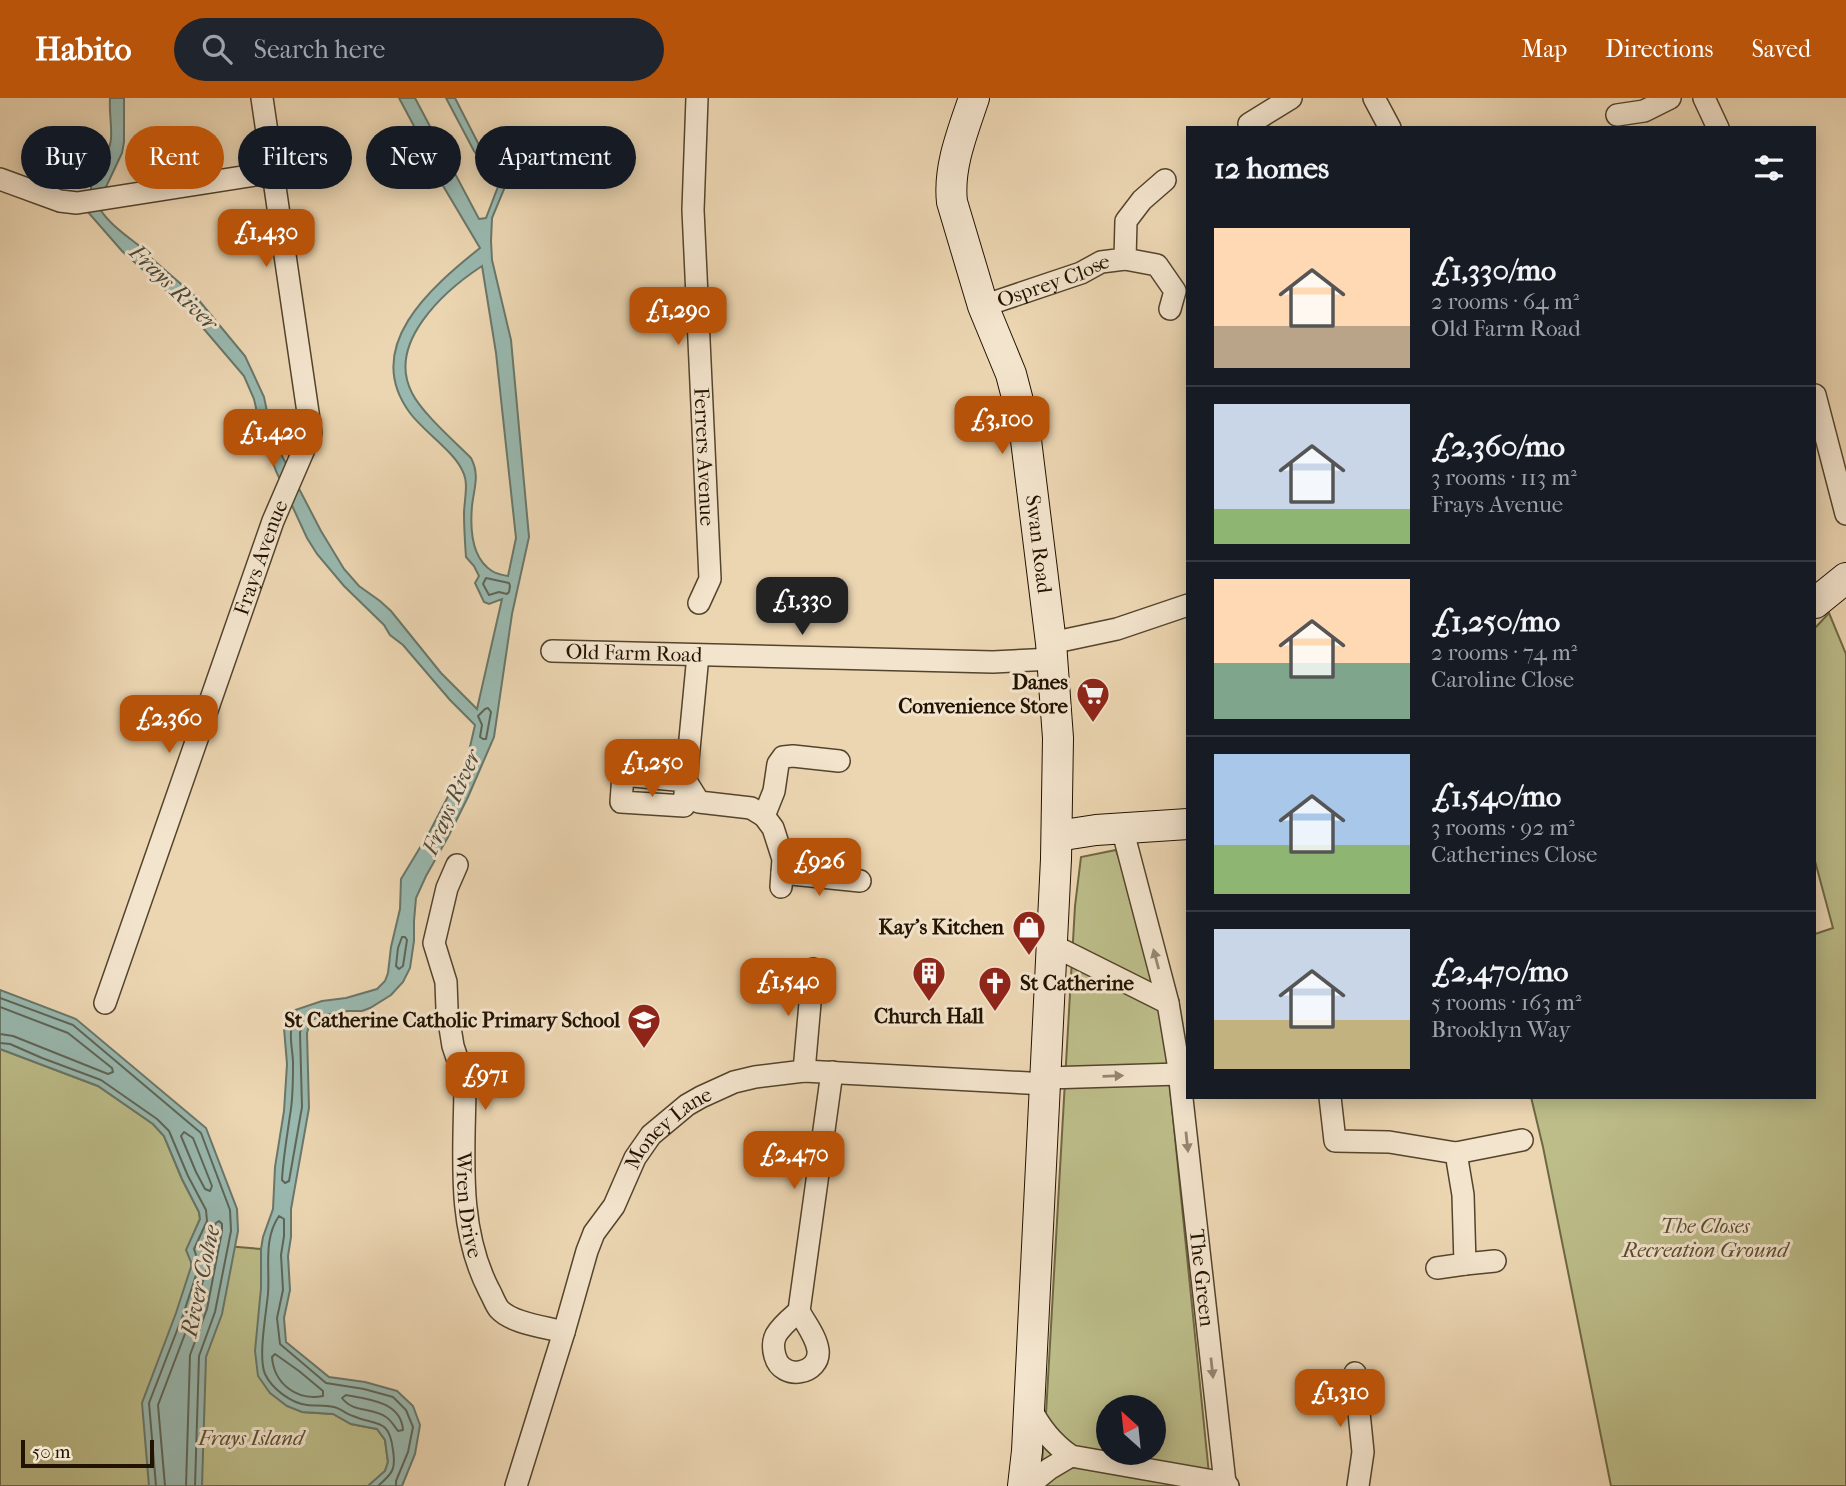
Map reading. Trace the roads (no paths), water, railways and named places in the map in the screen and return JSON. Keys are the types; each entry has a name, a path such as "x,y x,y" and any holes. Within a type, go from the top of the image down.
{"street":[{"name":"Frays Avenue","path":"262,98 267,126"},
{"name":"Ferrers Avenue","path":"696,98 693,209 710,579 699,603"},
{"name":"Swan Road","path":"974,98 958,148 950,186 959,228 982,306 1011,374 1024,424 1052,651 1058,738 1057,836"},
{"path":"1249,124 1292,98"},
{"path":"1374,98 1389,126"},
{"path":"1617,116 1643,111 1670,98"},
{"path":"1704,98 1717,126"},
{"path":"0,179 60,201 81,202 238,178"},
{"name":"Osprey Close","path":"1125,259 1126,220 1142,200 1165,180"},
{"name":"Frays Avenue","path":"105,1003 273,521 311,433 276,189"},
{"name":"Osprey Close","path":"982,306 1081,273 1101,262 1125,259 1157,265 1175,290 1170,309"},
{"path":"1816,399 1846,514"},
{"path":"1816,602 1846,578"},
{"name":"Old Farm Road","path":"552,651 993,662 1052,651 1186,606"},
{"path":"698,655 686,781 699,802 751,808 764,816 772,828 783,859 782,880 860,881"},
{"path":"764,816 774,791 778,764 783,757 793,755 839,761"},
{"path":"1026,1486 1057,836 1096,830 1186,824"},
{"name":"The Green","path":"1071,1456 1226,1484 1179,1074 1168,1003 1122,828"},
{"name":"Wren Drive","path":"457,865 447,888 434,943 446,982 453,1046 465,1090 464,1194 473,1248 482,1276 499,1309 522,1321 564,1332"},
{"path":"1052,945 1168,1003"},
{"path":"804,1071 813,969"},
{"name":"Money Lane","path":"516,1486 594,1233 614,1206 635,1158 651,1136 687,1105 717,1090 755,1077 804,1071 1046,1081"},
{"path":"799,1311 832,1072"},
{"path":"1046,1081 1179,1074"},
{"path":"1330,1099 1335,1141 1389,1142 1456,1153 1522,1140"},
{"path":"1456,1153 1463,1195 1465,1264"},
{"path":"1437,1268 1495,1261"},
{"path":"1355,1373 1363,1452 1357,1486"},
{"path":"1026,1486 1071,1456 1056,1445 1036,1420 1030,1407"}],"water":[{"path":"110,98 124,98 124,142 111,176 111,126"},
{"path":"399,98 415,98 430,126 414,126"},
{"path":"446,98 455,98 475,137 475,152"},
{"name":"Frays River","path":"461,185 479,219 486,218 497,189 504,189 492,218 492,260 511,340 529,537 512,614 494,737 468,797 416,898 410,968 403,982 391,995 370,1008 319,1016 310,1022 307,1033 309,1108 291,1209 288,1256 290,1290 284,1318 286,1342 329,1377 365,1382 397,1391 413,1406 420,1425 415,1454 402,1486 368,1486 385,1471 388,1462 385,1440 377,1429 351,1424 333,1414 302,1412 287,1406 270,1393 258,1376 255,1351 261,1288 261,1249 273,1209 275,1167 284,1111 286,1018 292,1011 322,1001 346,998 377,989 385,981 400,909 401,879 467,760 475,725 317,554 276,471 260,426 254,399 244,376 186,308 122,251 87,211 91,190 105,189 100,209 104,215 197,298 245,356 264,397 281,454 344,569 359,586 391,611 441,673 477,709 502,599 489,604 484,602 475,583 479,576 466,557 466,487 463,472 453,457 410,413 397,389 393,365 398,342 408,320 442,281 480,248 445,189 461,189","holes":["482,266 496,353 516,538 508,576 492,571 480,559 473,542 471,524 476,476 474,464 423,409 412,393 406,374 407,356 413,337 423,320 451,289"]},
{"name":"River Colne","path":"0,990 76,1019 206,1128 237,1209 238,1231 222,1314 206,1357 202,1486 149,1486 142,1403 191,1267 186,1250 200,1219 199,1212 164,1136 153,1124 98,1086 0,1049"}],"place":[{"name":"Danes Convenience Store","path":"1093,724"},
{"name":"Kay's Kitchen","path":"1029,957"},
{"name":"Church Hall","path":"929,1003"},
{"name":"St Catherine","path":"995,1013"},
{"name":"St Catherine Catholic Primary School","path":"644,1050"}],"park label":[{"name":"The Closes Recreation Ground","path":"1705,1238"},
{"name":"Frays Island","path":"251,1438"}]}
